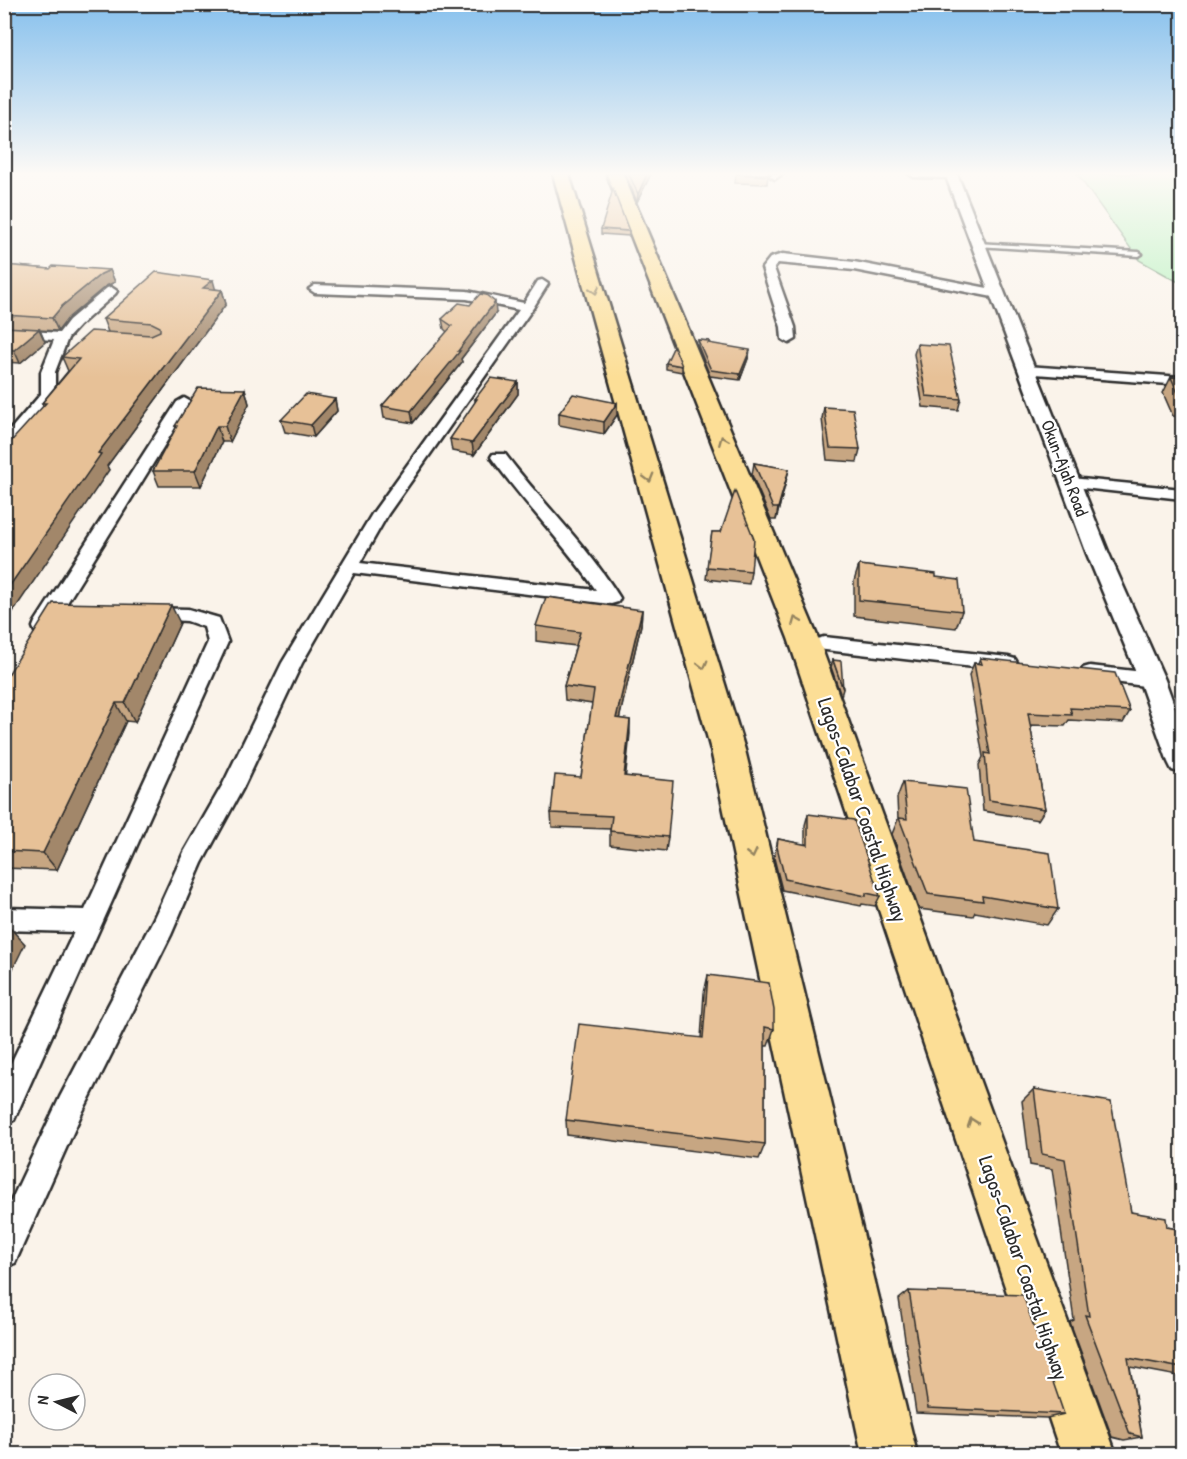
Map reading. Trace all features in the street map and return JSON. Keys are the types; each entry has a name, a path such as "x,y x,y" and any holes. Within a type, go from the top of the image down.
{"highway":[{"path":"581,242 728,750 890,1455"},
{"name":"Lagos-Calabar Coastal Highway","path":"643,242 803,638 1089,1455"}],"street":[{"name":"Okun-Ajah Road","path":"978,244 1098,554 1152,680 1182,762"},
{"path":"789,339 788,327 768,268 774,260 783,258 854,266 998,294"},
{"path":"4,1252 70,1107 292,663 380,514 542,284"},
{"path":"315,289 467,295 527,308"},
{"path":"4,447 48,394 45,380 49,365 68,337 74,323 111,291"},
{"path":"4,333 68,337"},
{"path":"1027,370 1182,381"},
{"path":"34,639 184,402"},
{"path":"348,567 611,598 579,551 527,495 499,458"},
{"path":"1071,483 1182,494"},
{"path":"51,612 74,612"},
{"path":"4,1110 218,642 212,623 188,615 131,614"},
{"path":"824,644 1023,666"},
{"path":"1070,671 1152,680"},
{"path":"4,919 92,921"}],"lane":[{"path":"978,244 1139,254"}],"green space":[{"path":"1126,242 1182,242 1182,284 1139,260"}],"building":[{"path":"4,265 50,269 53,266 110,270 101,274 62,306 52,318 4,315"},
{"path":"156,272 213,280 203,288 222,290 98,453 101,454 4,594 4,449 46,403 42,403 79,359 62,357 91,331 151,335 160,331 160,327 152,323 103,319"},
{"path":"480,294 486,295 495,302 458,351 460,351 411,411 382,406 452,326 442,319 459,303 470,305"},
{"path":"4,327 39,329 14,350 4,349"},
{"path":"698,340 750,350 740,374 711,370"},
{"path":"917,344 949,346 961,399 926,396"},
{"path":"674,346 682,366 666,363"},
{"path":"1171,377 1182,378 1182,400 1181,400"},
{"path":"491,378 518,382 472,443 450,439 477,399 475,399"},
{"path":"198,388 245,389 225,426 217,426 195,471 153,471 177,426 175,426"},
{"path":"306,394 335,399 311,425 281,420"},
{"path":"573,394 617,403 604,422 559,413"},
{"path":"824,407 853,409 860,449 830,448"},
{"path":"754,463 789,469 778,508 773,508"},
{"path":"735,491 754,539 751,571 707,567 712,532 721,532"},
{"path":"859,565 936,574 936,577 959,580 962,611 859,600"},
{"path":"546,597 642,610 616,718 630,720 624,776 673,781 668,837 610,831 612,816 551,813 555,775 581,777 594,690 564,686 580,632 536,626"},
{"path":"53,603 171,605 125,703 116,703 43,853 4,851 4,681"},
{"path":"980,658 1115,673 1130,711 1070,708 1072,715 1028,713 1045,809 989,800 985,753 990,754 974,663 982,664"},
{"path":"833,660 841,661 843,689"},
{"path":"903,782 966,789 974,842 1050,853 1058,909 982,896 983,901 928,894 899,818 907,819"},
{"path":"808,814 854,820 880,896 866,893 866,896 785,879 777,847 778,839 808,845"},
{"path":"4,928 10,928 4,938"},
{"path":"708,975 769,983 774,1010 774,1029 765,1027 765,1144 566,1120 579,1024 703,1038"},
{"path":"1034,1089 1111,1102 1131,1212 1166,1218 1167,1227 1182,1230 1182,1368 1128,1358 1142,1437 1130,1434 1085,1315 1089,1316 1065,1159 1042,1154"},
{"path":"909,1291 1023,1295 1064,1414 928,1408"}]}
